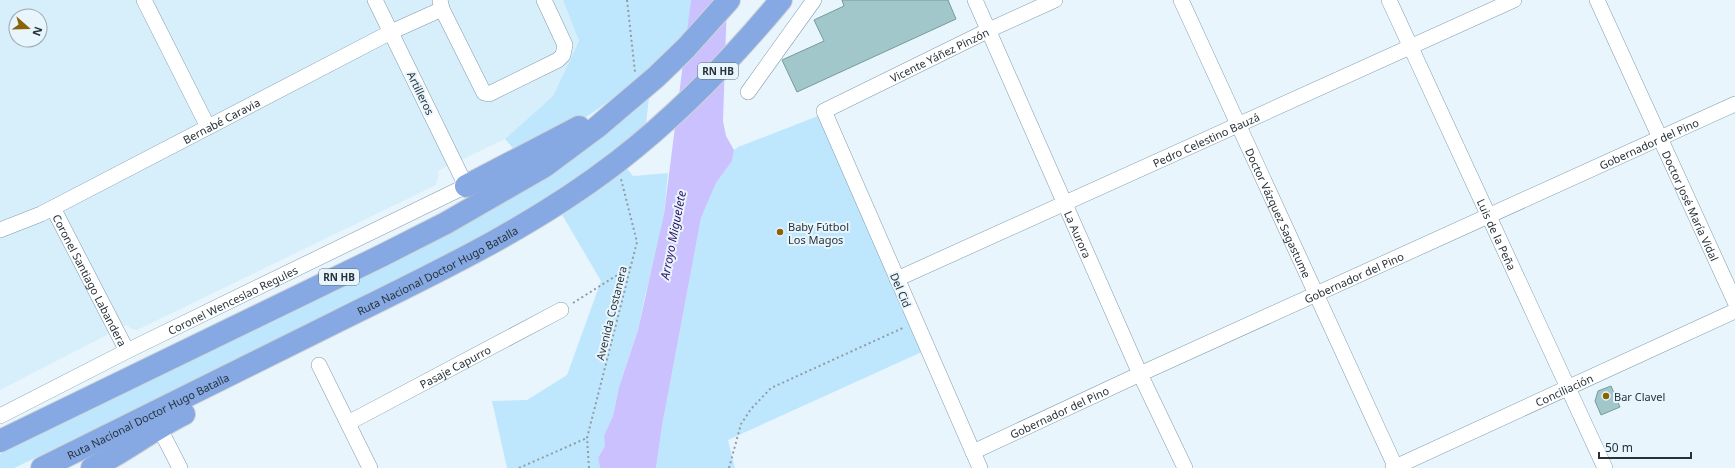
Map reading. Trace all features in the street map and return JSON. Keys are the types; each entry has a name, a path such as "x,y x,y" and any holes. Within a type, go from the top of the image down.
{"highway":[{"name":"RN HB","path":"0,441 383,256 446,223 545,166 574,146 656,77 686,48 729,0"},
{"name":"Ruta Nacional Doctor Hugo Batalla","path":"42,468 427,278 518,228 558,203 617,162 648,136 710,79 781,0"},
{"path":"466,186 588,122 617,110"},
{"path":"92,468 115,457 160,426 291,361 379,314 403,298 427,278"}],"street":[{"path":"144,0 208,127"},
{"name":"Artilleros","path":"375,0 466,186"},
{"path":"441,4 484,93 489,94 558,60 563,55 565,45 544,0"},
{"path":"748,92 814,0"},
{"name":"La Aurora","path":"975,0 1140,374 1185,468"},
{"name":"Vicente Yáñez Pinzón","path":"824,111 989,30 1055,0"},
{"name":"Doctor Vázquez Sagastume","path":"1181,0 1395,468"},
{"name":"Luis de la Peña","path":"1389,0 1569,387 1605,468"},
{"name":"Pedro Celestino Bauzá","path":"897,279 1514,0"},
{"name":"Doctor José María Vidal","path":"1597,0 1735,302"},
{"name":"Bernabé Caravia","path":"0,230 53,208 391,32 441,4"},
{"name":"Gobernador del Pino","path":"973,452 1140,374 1735,104"},
{"name":"Del Cid","path":"824,111 980,468"},
{"name":"Coronel Wenceslao Regules","path":"0,416 466,186"},
{"name":"Coronel Santiago Labandera","path":"53,208 127,352"},
{"name":"Pasaje Capurro","path":"348,423 561,310"},
{"name":"Conciliación","path":"1395,468 1735,311"},
{"path":"319,365 370,468"},
{"path":"164,437 180,468"}],"path":[{"path":"627,0 637,94"},
{"name":"Avenida Costanera","path":"589,468 587,438 637,242 617,162"},
{"path":"561,310 631,267"},
{"path":"729,468 741,424 751,409 771,388 915,322"},
{"path":"519,468 587,438"}],"shaded area":[{"path":"0,0 563,0 579,41 553,96 505,139 438,171 439,174 436,185 137,330 126,325 0,390"},
{"path":"563,0 691,0 688,29 638,81 582,120 518,154 505,139 553,96 579,41"},
{"path":"649,98 646,124 611,154 512,220 404,276 65,444 14,468 0,468 0,454 198,357 581,151"},
{"path":"818,116 924,351 728,440 735,468 656,468 662,426 701,218 716,183 732,161 734,150 738,147"},
{"path":"625,166 633,176 668,173 664,214 654,262 638,330 619,387 613,416 605,436 605,446 598,458 600,468 507,468 492,401 527,400 567,375 601,281 561,213"}],"water":[{"name":"Arroyo Miguelete","path":"691,0 727,0 723,121 726,136 734,150 732,161 716,183 701,218 662,426 656,468 600,468 598,458 605,446 604,436 613,416 619,387 638,330 664,214"}],"building":[{"path":"842,0 948,0 956,19 797,92 782,60 824,41 814,20 844,6"},
{"name":"Bar Clavel","path":"1611,386 1620,407 1601,415 1595,401 1598,391"}],"place":[{"name":"Baby Fútbol Los Magos","path":"780,232"},
{"name":"Bar Clavel","path":"1606,396"}]}
